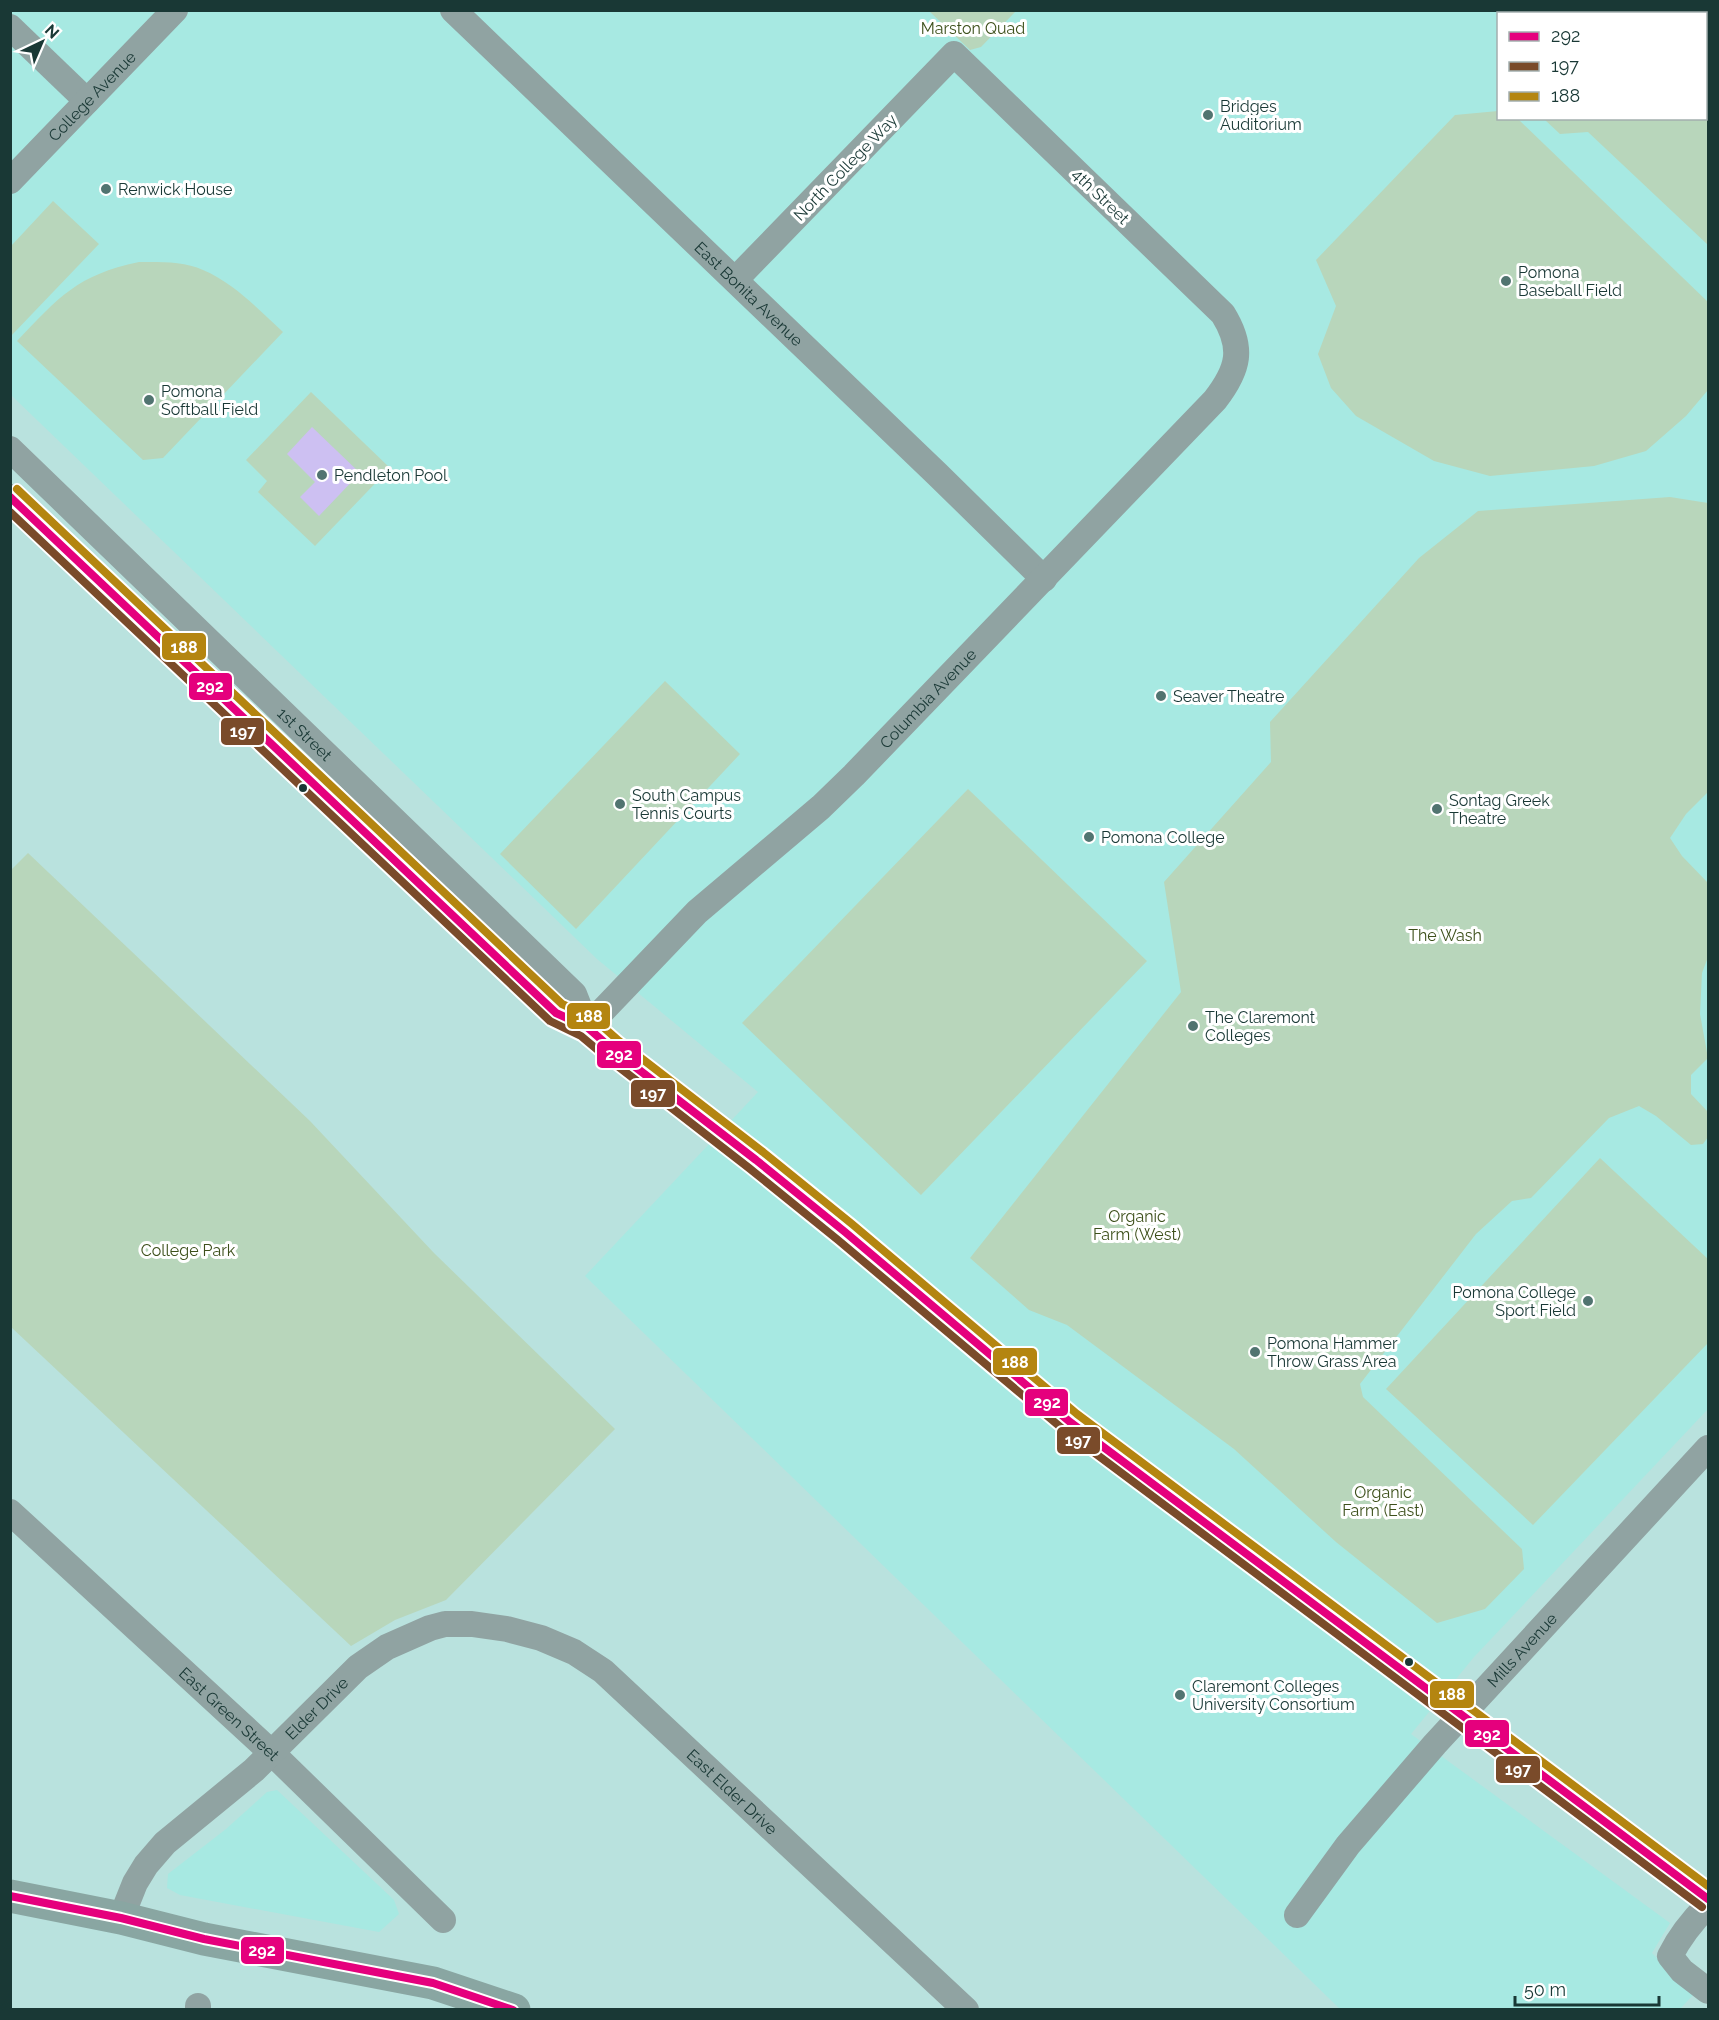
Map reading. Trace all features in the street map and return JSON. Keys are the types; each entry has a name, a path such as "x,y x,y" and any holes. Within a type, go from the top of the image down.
{"main road":[{"path":"10,1896 121,1918 204,1939 434,1983 513,2010"}],"street":[{"name":"College Avenue","path":"10,182 175,10"},
{"name":"East Bonita Avenue","path":"453,10 1044,579"},
{"path":"10,27 87,101"},
{"name":"North College Way","path":"735,280 954,54"},
{"name":"4th Street","path":"954,54 1223,314 1232,328 1237,345"},
{"name":"Columbia Avenue","path":"586,1027 697,912 821,807 854,775 1215,400 1225,387 1232,372 1237,345"},
{"name":"1st Street","path":"10,448 574,994 586,1027"},
{"name":"1st Street","path":"10,497 555,1013 586,1027 756,1160 1070,1422 1708,1899"},
{"name":"Mills Avenue","path":"1297,1915 1348,1845 1461,1715 1708,1448"},
{"name":"East Green Street","path":"10,1512 272,1753 443,1920"},
{"name":"Elder Drive","path":"121,1918 140,1874 165,1843 254,1770 358,1667 387,1647 430,1628 445,1624 472,1624"},
{"name":"East Elder Drive","path":"472,1624 507,1629 541,1638 574,1652 603,1671 966,2010"},
{"path":"1708,1905 1677,1941 1670,1956 1682,1971 1708,1991"}],"shaded area":[{"name":"The Claremont Colleges","path":"10,11 1708,11 1708,1409 1474,1657 1411,1734 1670,1923 1652,1953 1693,1995 1680,2009 1340,2009 585,1276 758,1092 597,959 11,395"},
{"path":"312,427 360,473 319,516 300,497 315,482 287,454"},
{"path":"277,1790 394,1900 399,1914 379,1932 180,1895 167,1888 168,1874 226,1829 267,1792"}],"green space":[{"name":"Marston Quad","path":"929,11 1016,11 981,47 970,50"},
{"path":"1708,11 1708,245 1588,132 1560,134 1545,120 1707,120 1707,12 1565,12"},
{"name":"Pomona Baseball Field","path":"1497,111 1497,120 1519,120 1708,302 1708,390 1686,416 1646,451 1594,466 1490,476 1434,461 1356,416 1331,388 1318,354 1336,306 1316,260 1455,115"},
{"path":"53,201 99,244 11,336 11,246"},
{"name":"Pomona Softball Field","path":"139,262 188,265 214,275 245,297 283,332 163,458 143,460 17,341 58,300 84,281 118,267"},
{"name":"Pendleton Pool","path":"311,392 390,468 315,546 258,492 267,481 246,460"},
{"name":"The Wash","path":"1670,497 1708,503 1708,792 1686,814 1670,838 1682,856 1708,883 1708,957 1702,973 1700,1014 1708,1058 1691,1075 1691,1094 1708,1112 1708,1137 1703,1144 1691,1145 1656,1116 1639,1106 1609,1118 1531,1198 1512,1201 1476,1234 1360,1384 1363,1397 1522,1549 1524,1569 1485,1609 1437,1623 1336,1542 1234,1449 1067,1325 1029,1310 970,1258 1181,992 1164,882 1271,762 1270,722 1419,558 1478,511"},
{"name":"South Campus Tennis Courts","path":"665,681 740,754 576,929 500,854"},
{"path":"968,789 1147,961 921,1195 742,1023"},
{"name":"College Park","path":"28,853 310,1121 434,1253 615,1429 446,1600 395,1620 351,1646 11,1327 10,871"},
{"name":"Pomona College Sport Field","path":"1600,1158 1708,1259 1708,1343 1533,1525 1386,1389"}],"transit line":[{"name":"188","path":"17,489 562,1004 593,1018 619,1041 763,1152 1077,1414 1708,1886"},
{"name":"292","path":"10,497 556,1013 587,1027 612,1049 756,1160 1070,1422 1708,1899"},
{"name":"197","path":"10,512 550,1021 581,1036 749,1168 1064,1430 1702,1907"},
{"name":"292","path":"10,1896 121,1918 204,1939 433,1983 513,2010"}],"place":[{"name":"Bridges Auditorium","path":"1208,115"},
{"name":"Renwick House","path":"106,189"},
{"name":"Pomona Baseball Field","path":"1506,281"},
{"name":"Pomona Softball Field","path":"149,400"},
{"name":"Pendleton Pool","path":"322,475"},
{"name":"Seaver Theatre","path":"1161,696"},
{"name":"South Campus Tennis Courts","path":"620,804"},
{"name":"Sontag Greek Theatre","path":"1437,809"},
{"name":"Pomona College","path":"1089,837"},
{"name":"The Claremont Colleges","path":"1193,1026"},
{"name":"Pomona College Sport Field","path":"1588,1301"},
{"name":"Pomona Hammer Throw Grass Area","path":"1255,1352"},
{"name":"Claremont Colleges University Consortium","path":"1180,1695"}],"park label":[{"name":"Organic Farm (West)","path":"1137,1225"},
{"name":"Organic Farm (East)","path":"1383,1501"}]}
